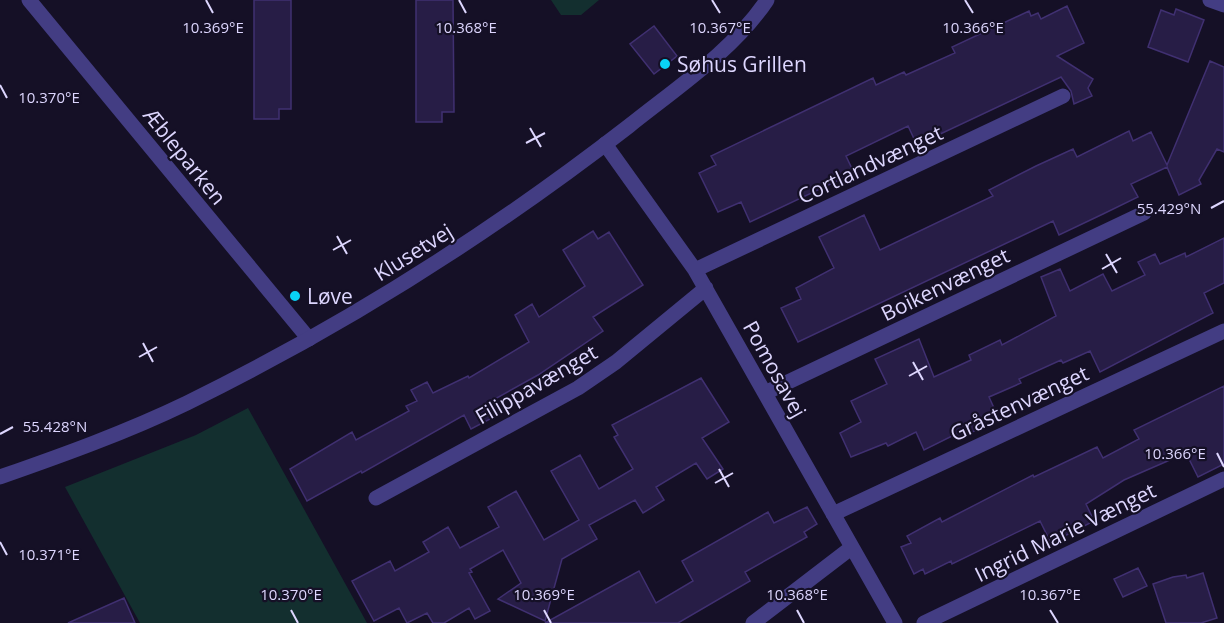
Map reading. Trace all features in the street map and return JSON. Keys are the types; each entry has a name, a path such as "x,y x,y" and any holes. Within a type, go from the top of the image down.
{"street":[{"name":"Æbleparken","path":"29,0 309,339"},
{"name":"Klusetvej","path":"0,477 68,453 186,404 309,339 418,275 499,222 708,64 767,0"},
{"path":"1210,0 1224,6"},
{"name":"Cortlandvænget","path":"695,270 1064,96"},
{"name":"Pomosavej","path":"605,144 706,288 895,623"},
{"name":"Boikenvænget","path":"765,393 1144,213"},
{"name":"Filippavænget","path":"376,498 578,388 616,362 706,288"},
{"name":"Gråstenvænget","path":"833,514 1224,331"},
{"name":"Ingrid Marie Vænget","path":"924,623 1224,479"},
{"path":"753,623 851,548"}],"green space":[{"path":"551,0 599,0 581,15 561,15"},
{"path":"248,408 367,623 140,623 65,487 196,435"}],"building":[{"path":"254,0 291,0 291,109 279,109 279,119 254,119"},
{"path":"416,0 453,0 454,112 442,112 442,122 416,122"},
{"path":"1067,6 1084,43 1057,56 1093,79 1088,88 1092,96 1074,104 1071,91 1061,77 917,145 908,126 846,156 854,173 750,222 741,202 718,212 699,173 716,165 711,156 873,78 876,85 904,72 906,75 955,53 952,47 1029,11 1031,16 1038,13 1041,19"},
{"path":"1176,9 1204,20 1188,62 1148,47 1161,10 1174,15"},
{"path":"654,26 677,56 654,74 630,44"},
{"path":"1210,61 1224,67 1224,152 1217,149 1199,180 1201,184 1179,195 1167,167 1131,184 1138,197 1059,235 1053,221 798,342 781,308 801,299 796,288 834,268 819,237 864,215 880,250 993,196 989,190 1036,166 1073,149 1077,157 1129,131 1133,141 1151,132 1167,165"},
{"path":"593,231 598,239 609,232 643,285 593,317 603,331 538,375 484,405 492,418 471,429 464,415 362,473 361,471 307,501 290,469 352,432 356,440 409,411 406,406 417,401 411,390 427,382 433,393 468,376 469,378 529,342 515,315 532,304 539,317 585,286 563,250"},
{"path":"1224,238 1224,283 1204,293 1213,313 1100,372 1090,351 1063,363 1061,360 1019,379 1021,383 989,397 999,419 958,439 956,434 924,450 916,432 888,446 886,443 851,457 840,433 861,422 851,401 887,384 875,359 919,339 934,377 971,360 969,355 1000,340 1002,345 1056,316 1041,277 1060,269 1070,291 1103,274 1112,291 1145,275 1138,262 1155,254 1160,264 1185,253 1186,257"},
{"path":"701,378 729,422 702,438 723,469 707,479 696,463 656,487 664,500 643,513 635,500 589,525 597,539 562,559 545,621 498,599 521,583 503,550 470,569 472,572 469,573 490,611 475,619 469,608 444,623 433,623 427,613 407,623 399,608 374,621 352,581 390,561 395,571 429,552 423,542 448,527 460,548 499,527 488,507 516,491 544,540 579,520 551,471 580,455 599,489 633,469 614,437 618,435 612,425"},
{"path":"1224,386 1224,464 1198,477 1186,453 1124,480 1086,504 1094,521 1051,543 1040,521 952,564 951,561 925,574 923,569 914,574 901,547 911,543 907,536 940,518 942,522 1033,475 1034,477 1097,447 1103,458 1139,439 1134,430"},
{"path":"807,507 817,524 804,532 807,537 745,572 750,581 678,623 545,623 639,571 656,603 693,581 682,561 768,512 774,523"},
{"path":"1138,568 1147,586 1123,597 1114,579"},
{"path":"1203,573 1217,618 1201,623 1166,623 1153,584 1173,577 1186,575 1187,578"},
{"path":"124,598 135,623 68,623"}],"place":[{"name":"Søhus Grillen","path":"665,64"},
{"name":"Løve","path":"295,296"}]}
